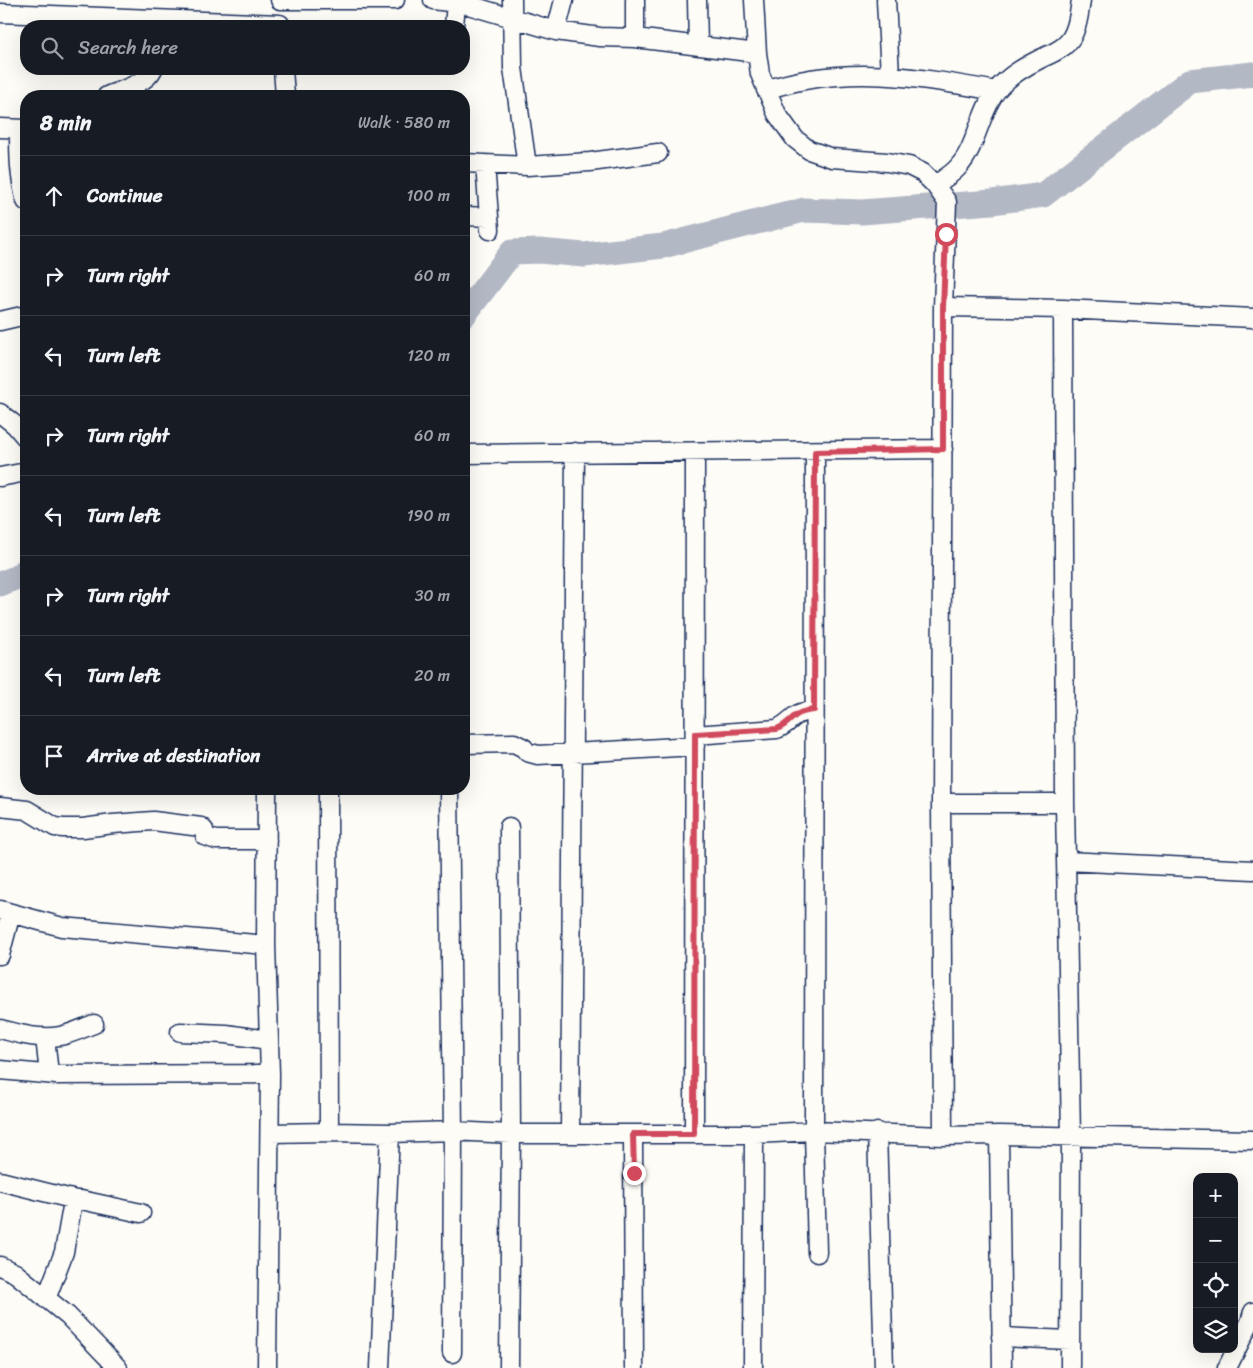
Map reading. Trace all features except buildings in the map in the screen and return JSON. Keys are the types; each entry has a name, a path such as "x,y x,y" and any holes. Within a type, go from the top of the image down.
{"street":[{"path":"281,20 280,0 395,0"},
{"path":"433,0 456,3 556,31 600,37 636,38 756,53"},
{"path":"512,0 513,68 527,166"},
{"path":"556,31 564,0"},
{"path":"635,0 636,38"},
{"path":"697,0 698,46"},
{"path":"754,0 756,53 760,74 784,125 795,139 809,150 832,158 887,162 909,166 923,173 935,185 947,209 943,308 941,804 943,1136"},
{"path":"886,0 890,76"},
{"path":"935,185 960,166 968,152 983,114 996,91 1007,79 1064,46 1075,30 1081,0"},
{"path":"455,20 456,3"},
{"path":"0,13 113,20"},
{"path":"120,90 149,75"},
{"path":"283,75 285,90"},
{"path":"766,90 786,83 817,77 890,76 925,78 996,91"},
{"path":"0,128 20,129"},
{"path":"470,163 527,166 590,162 658,153"},
{"path":"470,218 490,223 484,164"},
{"path":"943,308 1063,310 1253,318"},
{"path":"1063,310 1065,803 1070,1137 1070,1368"},
{"path":"0,321 20,316"},
{"path":"0,413 20,431"},
{"path":"470,454 815,452 943,449"},
{"path":"570,1134 575,452"},
{"path":"694,1134 695,452"},
{"path":"815,452 814,1131 817,1253"},
{"path":"0,477 20,473"},
{"path":"470,744 514,743 520,745 532,755 695,740 777,729 782,727 796,714 814,710"},
{"path":"267,795 266,945 270,1074 267,1368"},
{"path":"328,795 329,1132"},
{"path":"449,795 453,1131 452,1353"},
{"path":"941,804 1065,803"},
{"path":"0,807 26,810 55,827 63,828 84,828 153,821 201,827 206,836 216,840 267,840"},
{"path":"509,827 511,1134 509,1368"},
{"path":"1066,861 1253,870"},
{"path":"0,955 5,912 62,928 266,945"},
{"path":"0,1029 44,1037 60,1036 94,1024"},
{"path":"180,1032 226,1034 269,1040"},
{"path":"44,1037 49,1074"},
{"path":"0,1070 49,1074 270,1074"},
{"path":"270,1134 453,1131 511,1134 754,1134 814,1131 943,1136 999,1135 1253,1140"},
{"path":"877,1132 884,1368"},
{"path":"380,1368 390,1133"},
{"path":"633,1134 634,1368"},
{"path":"753,1368 754,1134"},
{"path":"999,1135 1002,1368"},
{"path":"0,1181 76,1200 141,1213"},
{"path":"46,1299 64,1252 72,1207 76,1200"},
{"path":"0,1266 15,1273 68,1316 118,1368"},
{"path":"1227,1368 1253,1312"},
{"path":"1001,1336 1070,1340"}],"waterway":[{"path":"470,307 512,252 539,251 584,255 663,246 804,210 862,212 992,202 1043,195 1190,81 1253,74"},
{"path":"0,584 20,576"}],"route":[{"path":"634,1173 633,1134 694,1134 695,734 777,729 782,727 796,714 814,710 815,452 943,449 943,308 946,234"}]}
